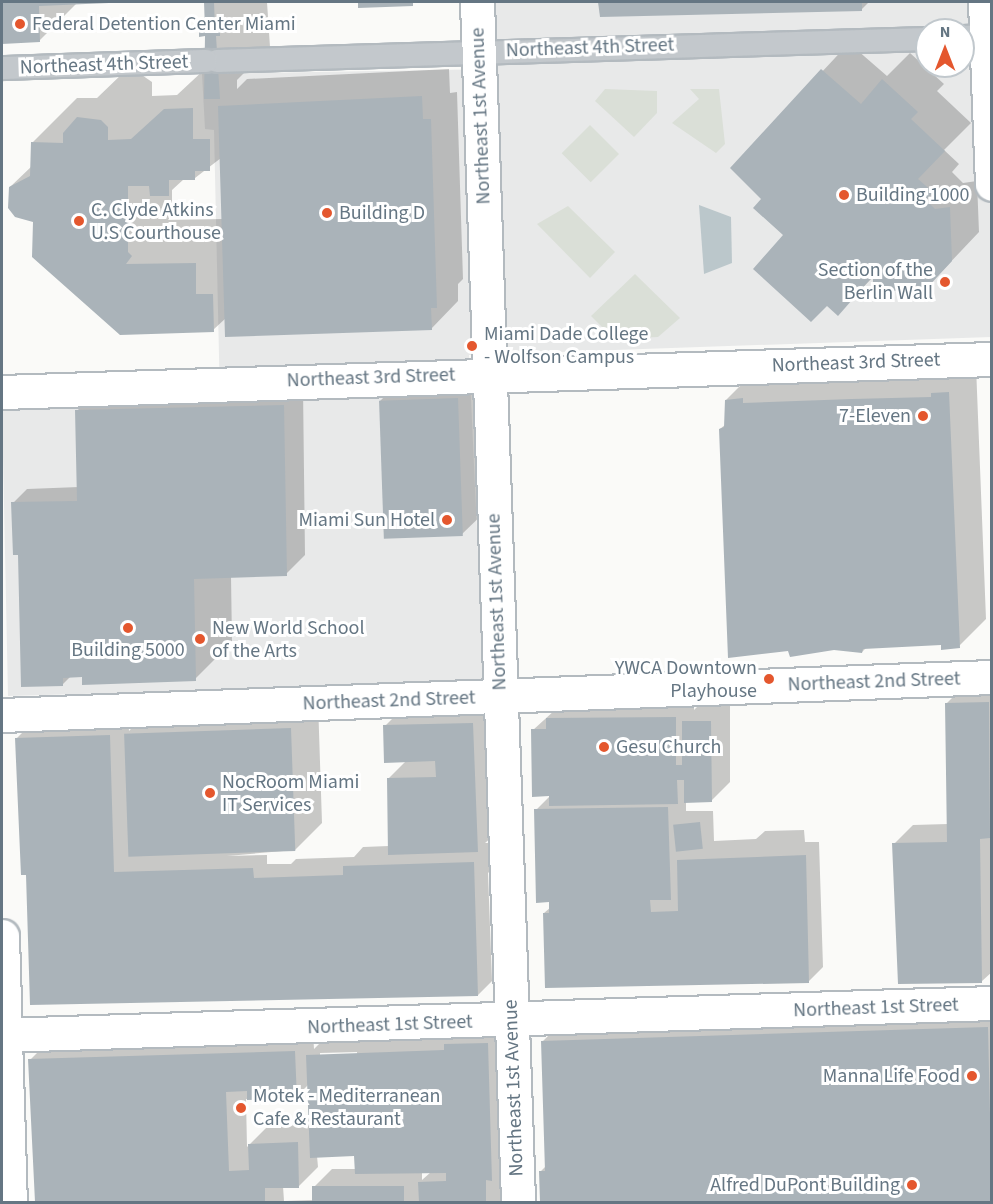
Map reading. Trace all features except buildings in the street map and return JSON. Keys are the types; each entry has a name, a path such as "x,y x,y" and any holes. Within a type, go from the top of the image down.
{"main road":[{"name":"Northeast 1st Avenue","path":"477,2 518,1203"},
{"path":"985,2 980,37 992,184"},
{"name":"Northeast 3rd Street","path":"2,392 992,359"},
{"name":"Northeast 2nd Street","path":"2,715 992,677"},
{"path":"2,936 3,1035 10,1203"},
{"name":"Northeast 1st Street","path":"3,1035 511,1021 992,1003"}],"street":[{"name":"Northeast 4th Street","path":"2,68 478,51 915,39"}],"shaded area":[{"name":"Miami Dade College - Wolfson Campus","path":"494,2 991,2 991,337 469,355 484,683 8,696 2,408 220,401 214,130 205,129 202,74 497,69"},
{"path":"605,89 657,91 657,113 634,137 595,101"},
{"path":"690,89 719,89 725,144 716,153 672,123 699,99"},
{"path":"590,125 619,154 591,182 562,153"},
{"path":"699,205 731,217 732,263 704,274"},
{"path":"568,206 615,252 590,278 537,224"},
{"path":"635,274 680,318 658,337 614,339 591,316"}],"place":[{"name":"Federal Detention Center Miami","path":"20,24"},
{"name":"Building 1000","path":"844,195"},
{"name":"Building D","path":"327,213"},
{"name":"C. Clyde Atkins U.S Courthouse","path":"79,221"},
{"name":"Section of the Berlin Wall","path":"945,282"},
{"name":"Miami Dade College - Wolfson Campus","path":"472,346"},
{"name":"7-Eleven","path":"923,416"},
{"name":"Miami Sun Hotel","path":"447,520"},
{"name":"Building 5000","path":"128,628"},
{"name":"New World School of the Arts","path":"200,639"},
{"name":"YWCA Downtown Playhouse","path":"769,679"},
{"name":"Gesu Church","path":"604,747"},
{"name":"NocRoom Miami IT Services","path":"210,793"},
{"name":"Manna Life Food","path":"972,1076"},
{"name":"Motek - Mediterranean Cafe & Restaurant","path":"241,1108"},
{"name":"Alfred DuPont Building","path":"912,1185"}]}
